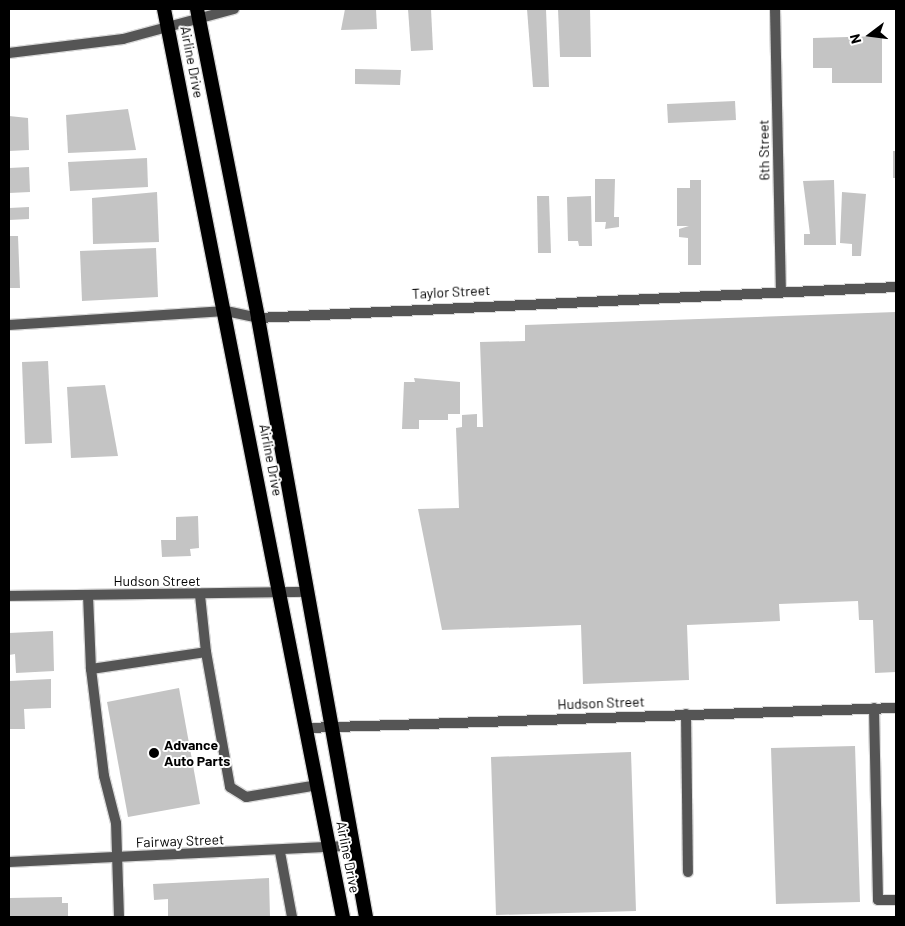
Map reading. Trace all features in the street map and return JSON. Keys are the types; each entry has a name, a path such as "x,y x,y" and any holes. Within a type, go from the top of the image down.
{"highway":[{"name":"Airline Drive","path":"164,9 226,311 343,917"},
{"name":"Airline Drive","path":"198,15 258,318 328,725 366,917"}],"street":[{"path":"9,53 169,29 198,15 234,9"},
{"name":"6th Street","path":"775,9 781,290"},
{"name":"Taylor Street","path":"9,325 226,311 258,318 781,290 896,287"},
{"name":"Hudson Street","path":"9,596 280,594 306,592"},
{"path":"200,595 206,652 230,787 246,797 318,786"},
{"path":"88,596 90,669 118,857 119,917"},
{"path":"90,669 206,652"},
{"path":"874,708 878,900 896,900"},
{"name":"Hudson Street","path":"306,728 328,725 896,708"},
{"path":"686,714 688,872"},
{"name":"Fairway Street","path":"9,862 280,852 352,846"},
{"path":"280,852 292,917"}],"building":[{"path":"345,9 376,9 377,29 341,30"},
{"path":"408,9 431,9 433,50 411,51"},
{"path":"527,9 546,9 549,87 533,87"},
{"path":"558,9 590,9 591,57 560,57"},
{"path":"882,36 882,83 832,83 832,68 813,68 813,38"},
{"path":"355,69 401,70 400,85 355,84"},
{"path":"735,101 736,120 668,123 667,104"},
{"path":"128,109 136,150 68,153 66,115"},
{"path":"9,116 28,118 29,150 9,151"},
{"path":"893,151 896,151 896,178 893,178"},
{"path":"147,158 148,187 70,191 68,162"},
{"path":"29,167 30,192 9,193 9,168"},
{"path":"595,179 615,179 614,217 619,217 619,227 605,229 606,222 595,222"},
{"path":"690,180 701,180 701,265 688,265 688,238 679,237 679,229 689,226 677,226 677,188 690,188"},
{"path":"834,180 836,245 804,245 804,234 810,234 803,181"},
{"path":"157,192 159,242 93,244 92,198"},
{"path":"842,192 866,194 861,256 852,256 852,244 840,243"},
{"path":"537,196 549,196 551,253 538,253"},
{"path":"591,196 592,246 579,246 578,241 568,241 567,197"},
{"path":"29,207 29,219 9,220 9,208"},
{"path":"9,236 18,236 20,288 9,288"},
{"path":"156,248 158,297 82,301 80,251"},
{"path":"896,312 896,672 875,673 873,620 859,620 858,601 779,604 780,621 687,625 689,680 583,684 581,625 442,630 418,509 459,508 456,428 462,427 462,415 477,414 477,427 483,427 480,342 525,341 525,325"},
{"path":"48,361 52,443 25,444 22,362"},
{"path":"414,378 460,382 460,414 448,414 448,420 419,420 419,429 402,429 404,382 415,382"},
{"path":"105,385 118,456 71,458 67,387"},
{"path":"198,516 199,548 190,549 191,556 162,557 161,540 176,540 176,517"},
{"path":"53,631 54,671 16,673 15,654 9,655 9,633"},
{"path":"51,679 51,708 24,709 25,729 9,729 9,681"},
{"name":"Advance Auto Parts","path":"179,688 200,804 128,817 107,702"},
{"path":"855,746 860,902 776,904 771,748"},
{"path":"631,752 636,911 496,915 491,757"},
{"path":"269,878 270,917 168,917 168,899 154,900 153,884"},
{"path":"62,897 62,903 68,903 68,916 9,917 9,898"}],"place":[{"name":"Advance Auto Parts","path":"154,753"}]}
